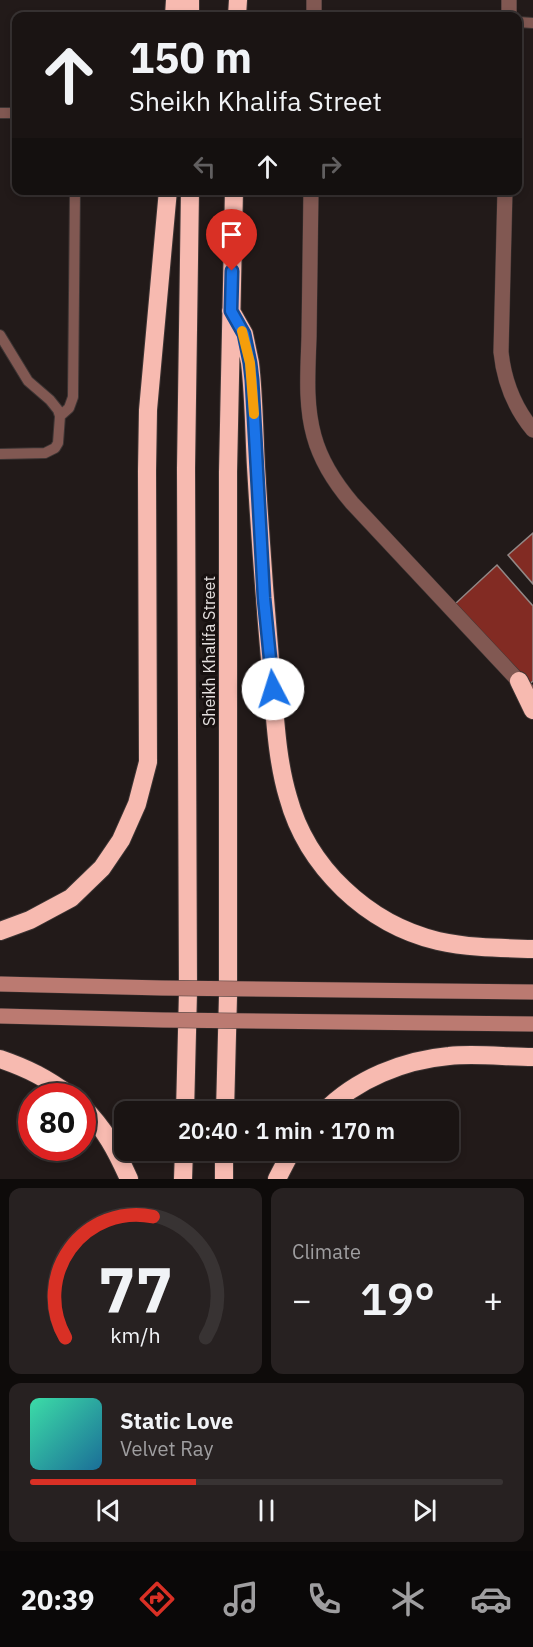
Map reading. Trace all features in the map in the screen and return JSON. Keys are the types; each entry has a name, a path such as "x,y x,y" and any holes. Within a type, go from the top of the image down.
{"highway":[{"path":"0,931 30,920 71,898 102,868 121,840 137,804 148,762 148,410 168,195"},
{"name":"Sheikh Khalifa Street","path":"185,1101 188,992 186,469 190,195"},
{"name":"Sheikh Khalifa Street","path":"225,1101 228,996 228,472 234,195"},
{"path":"231,311 244,334 250,363 265,609 282,769 292,811 316,855 332,876 347,893 383,919 438,941 468,946 533,949"},
{"path":"519,681 533,710"},
{"path":"338,1101 356,1086 386,1071 418,1061 450,1055 533,1057"},
{"path":"0,1059 21,1066 53,1083"},
{"path":"96,1120 116,1150 129,1179"},
{"path":"183,1179 184,1161"},
{"path":"224,1161 224,1179"},
{"path":"277,1179 286,1161"}],"main road":[{"path":"0,984 533,992"},
{"path":"0,1016 533,1024"}],"street":[{"path":"311,195 308,399 314,437 321,455 329,472 352,503 533,696"},
{"path":"505,195 502,366 510,392 532,429"}],"lane":[{"path":"60,416 69,408 73,397 75,195"},
{"path":"0,335 28,381 54,405 60,416 58,443 50,451 0,454"}],"building":[{"path":"533,533 533,584 508,555"},
{"path":"497,565 533,606 533,681 527,686 455,604"}],"slow traffic":[{"path":"242,331 250,363 254,414"}],"route":[{"path":"232,271 231,311 244,334 252,380 264,598 273,689"}]}
